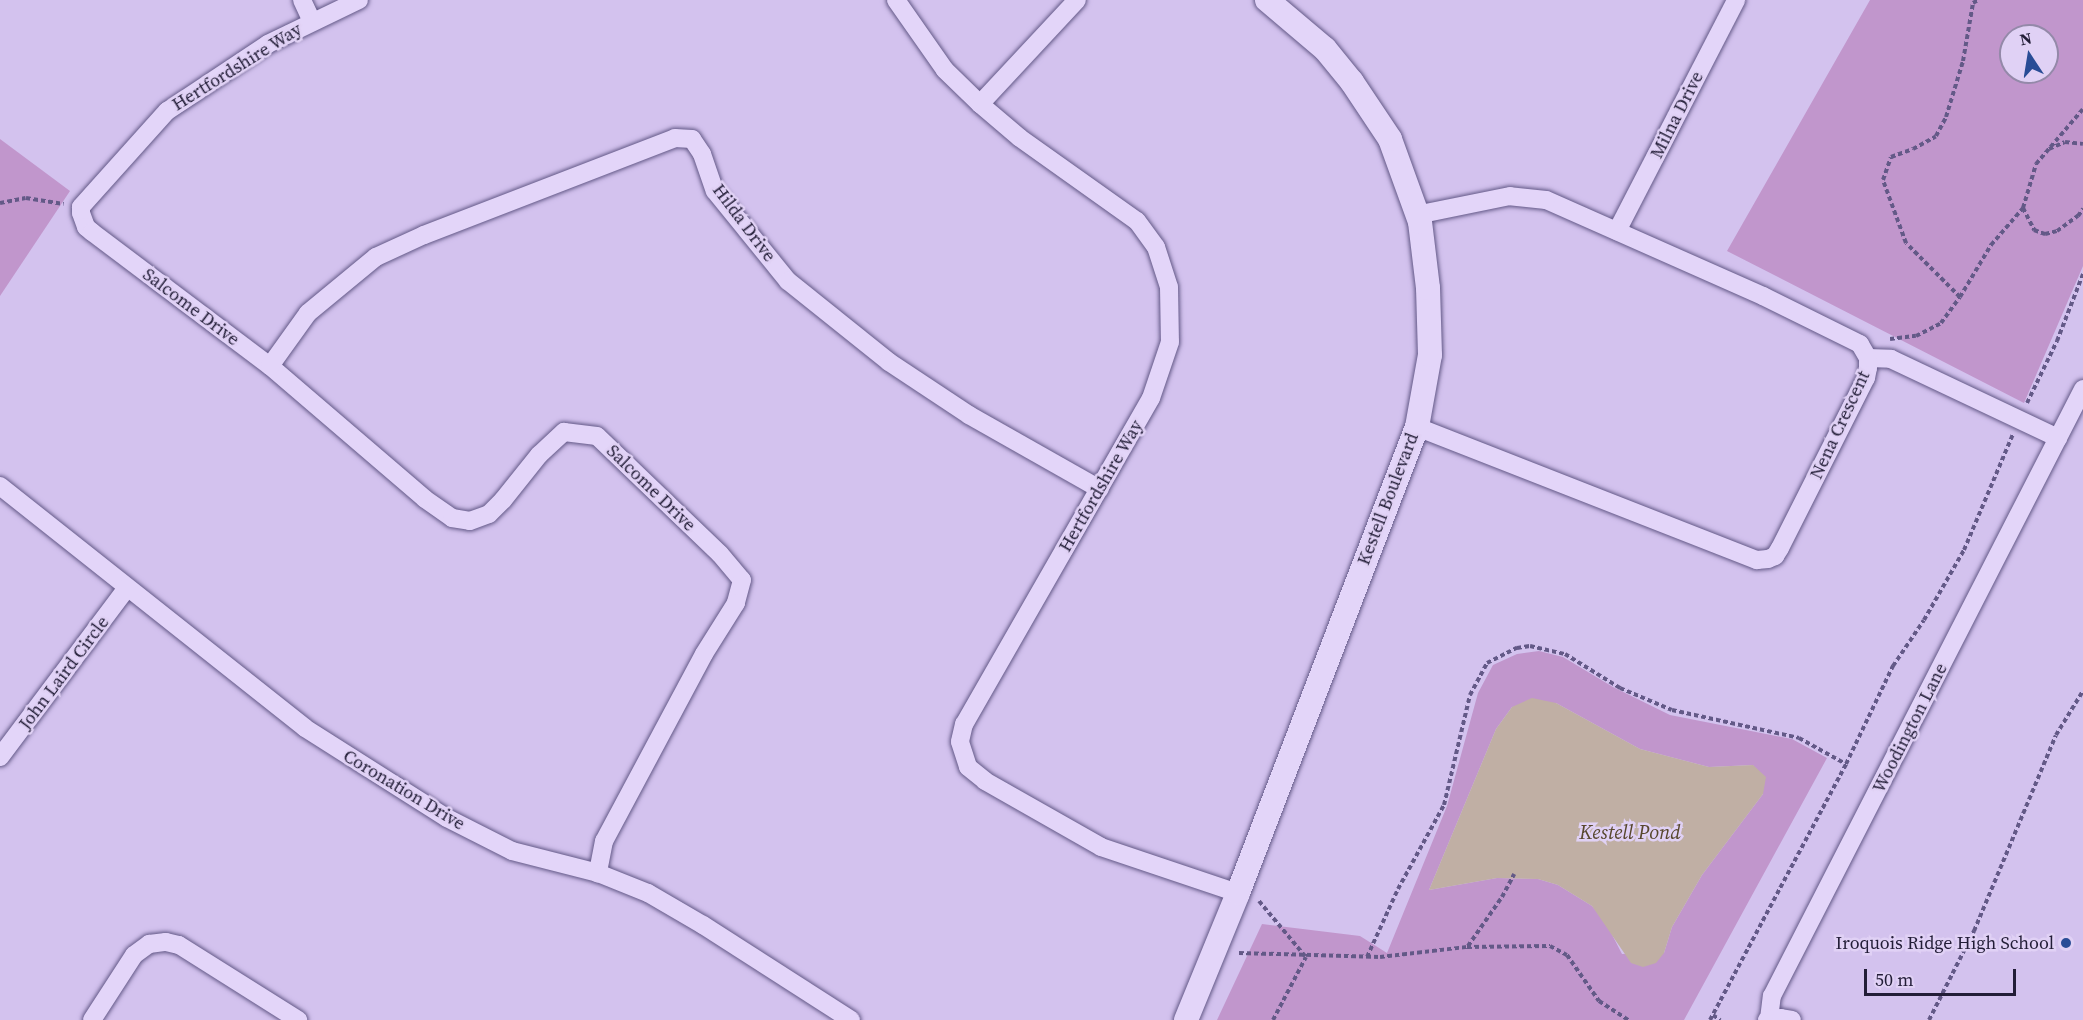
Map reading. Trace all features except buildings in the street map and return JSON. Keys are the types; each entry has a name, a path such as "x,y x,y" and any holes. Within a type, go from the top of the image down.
{"street":[{"path":"302,0 312,21"},
{"name":"Hertfordshire Way","path":"81,207 167,111 268,44 359,0"},
{"name":"Hertfordshire Way","path":"896,0 945,70 980,105 1020,138 1137,221 1156,247 1169,287 1170,342 1151,398 964,724 960,742 968,767 985,781 1101,847 1249,897"},
{"path":"980,105 1077,0"},
{"name":"Kestell Boulevard","path":"1186,1020 1249,897 1417,427 1430,355 1428,288 1417,215 1390,139 1352,82 1325,49 1267,0"},
{"name":"Milna Drive","path":"1617,231 1736,0"},
{"name":"Hilda Drive","path":"270,366 308,313 376,257 423,235 675,138 692,140 702,154 715,191 788,281 889,362 959,409 1100,489"},
{"name":"Nena Crescent","path":"1417,215 1509,196 1546,200 1800,313 1860,344 1868,358 1868,368 1860,388 1780,548 1775,556 1768,559 1757,560 1417,427"},
{"name":"Salcome Drive","path":"81,207 83,220 92,232 270,366 425,499 452,518 470,521 489,514 504,500 539,455 564,432 597,436 720,554 742,580 736,603 704,654 604,842 598,873"},
{"path":"1868,358 1891,359 2058,438"},
{"name":"Woodington Lane","path":"1792,1020 1781,1017 1768,1020 1772,996 2083,389"},
{"name":"Coronation Drive","path":"0,486 305,728 447,818 512,851 598,873 648,893 703,925 851,1020"},
{"name":"John Laird Circle","path":"0,757 127,588"},
{"path":"92,1020 134,955 149,944 166,942 179,945 298,1020"}],"path":[{"path":"1960,297 1906,243 1883,180 1891,157 1936,136 1946,117 1963,61 1973,3 1978,0"},
{"path":"1889,339 1916,336 1941,323 1960,297 1990,245 2023,208 2036,164 2083,109"},
{"path":"2048,150 2065,142 2083,144"},
{"path":"0,203 32,199 81,207"},
{"path":"2023,208 2034,230 2045,234 2057,231 2078,216 2083,209"},
{"path":"1720,1020 1711,1018 1846,764 1893,666 1924,620 1964,550 2020,419 2057,341 2083,274"},
{"path":"1367,957 1398,890 1444,805 1470,695 1487,663 1517,648 1530,646 1565,654 1620,688 1672,710 1799,738 1846,764"},
{"path":"1929,1020 1974,931 2056,735 2083,691"},
{"path":"1467,947 1502,897 1514,874"},
{"path":"1249,897 1306,957"},
{"path":"1239,953 1306,957 1367,957 1467,947 1550,946 1567,955 1599,1001 1628,1020"},
{"path":"1274,1020 1306,957"}],"shaded area":[{"path":"1870,0 2083,0 2083,266 2024,403 1727,251"},
{"path":"0,139 70,191 0,296"},
{"path":"1539,651 1563,657 1613,687 1670,715 1792,739 1827,758 1684,1020 1217,1020 1262,924 1360,936 1387,953 1447,806 1478,693 1493,665 1517,654","holes":["1556,703 1640,749 1709,767 1753,765 1763,794 1702,875 1672,927 1664,953 1622,954 1605,921 1592,906 1558,885 1538,879 1497,878 1429,890 1496,729 1512,707"]}],"water":[{"name":"Kestell Pond","path":"1532,698 1556,703 1640,749 1709,767 1753,765 1766,777 1763,794 1702,875 1672,927 1664,953 1656,963 1643,967 1631,963 1592,906 1558,885 1538,879 1497,878 1429,890 1496,729 1512,707"}],"place":[{"name":"Iroquois Ridge High School","path":"2066,943"}]}
